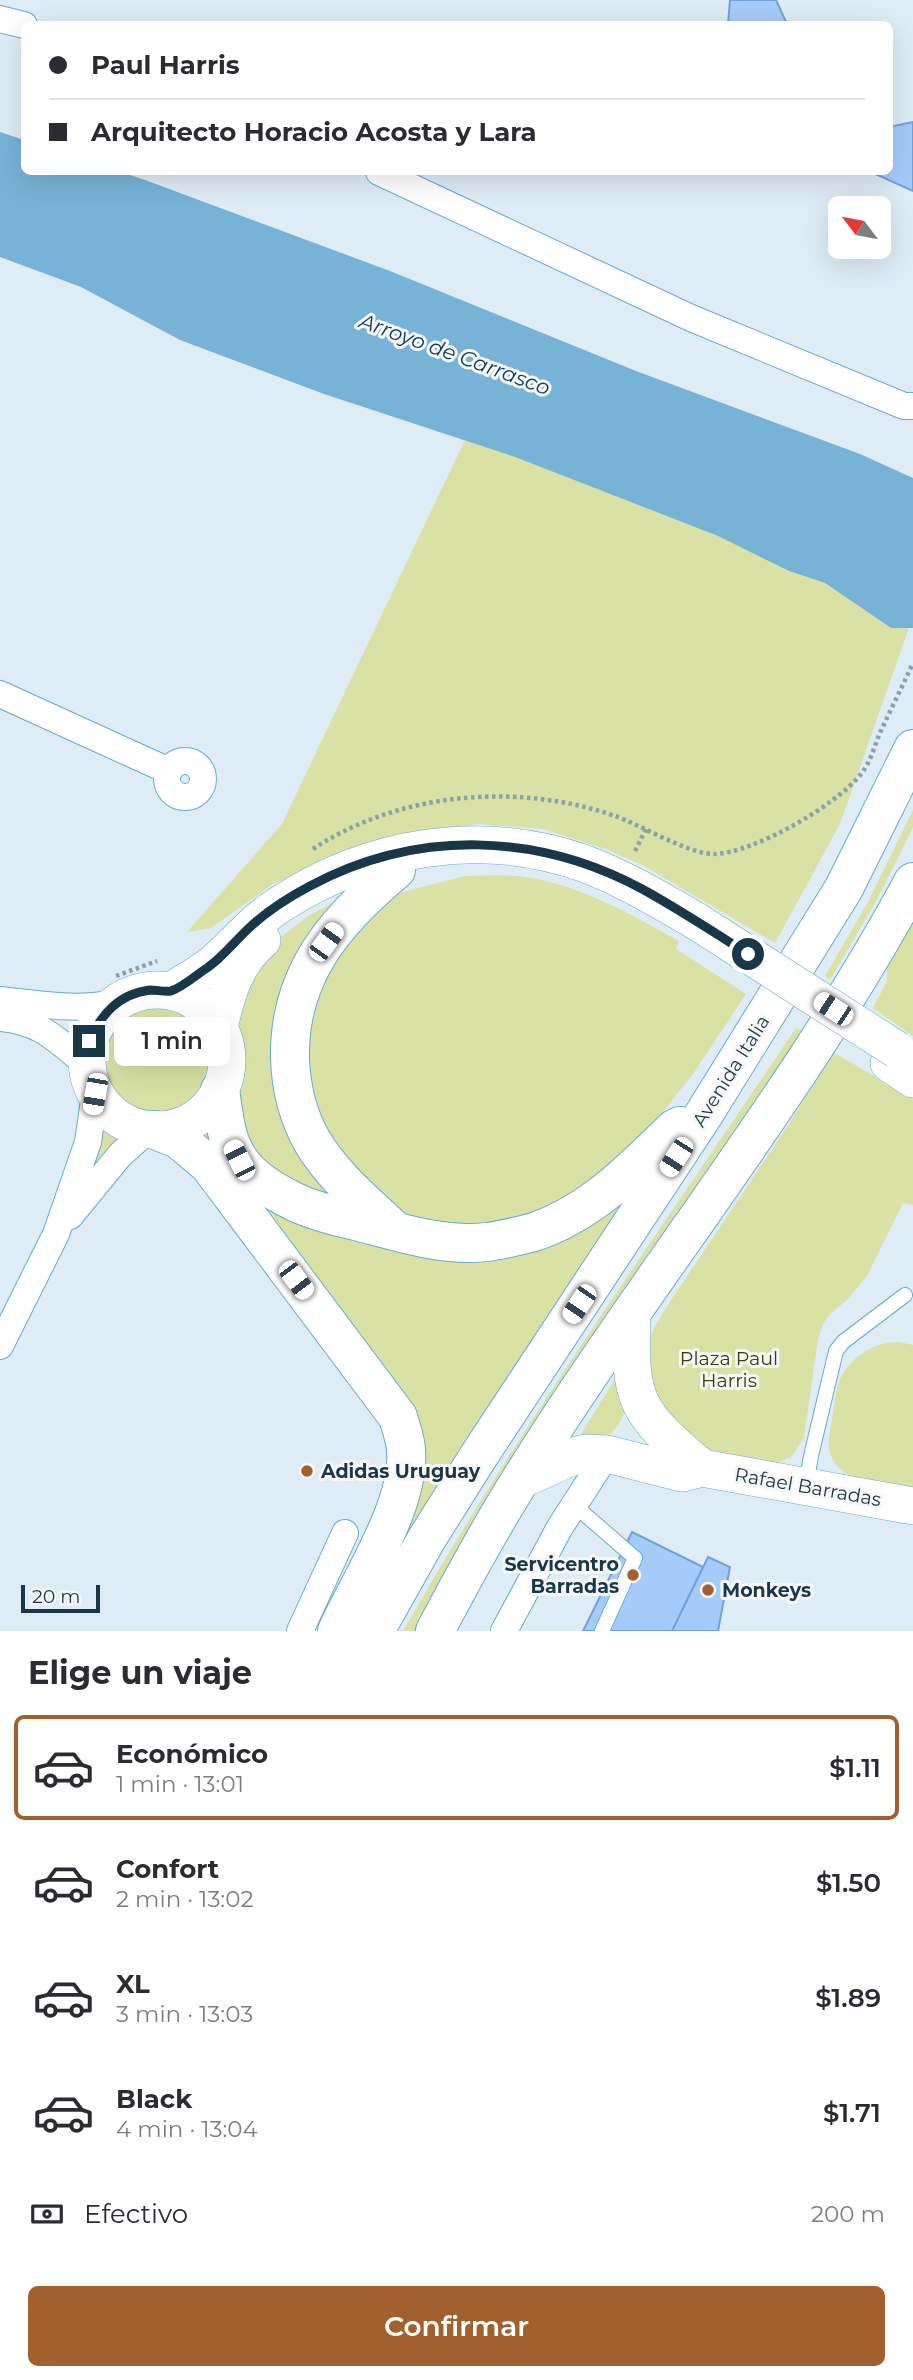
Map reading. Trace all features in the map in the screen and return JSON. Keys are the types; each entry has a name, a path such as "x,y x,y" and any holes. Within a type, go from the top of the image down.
{"main road":[{"name":"Avenida Italia","path":"375,1631 426,1540 478,1457 704,1114 844,888 913,749"},
{"path":"171,991 215,962 268,913 309,887 354,866 406,852 447,845 521,847 583,863 642,889 696,931 903,1063"},
{"path":"219,1028 224,1003 234,977 244,958 258,943 290,916 319,899 396,870 477,859 524,864 582,879 696,931"},
{"path":"396,870 366,895 316,955 300,986 292,1016 290,1048 291,1076 298,1110 312,1141 332,1170 396,1231"},
{"path":"443,1625 520,1480 807,1059 890,925 913,882"},
{"path":"337,1631 395,1514 405,1475 406,1447 398,1417 209,1166 178,1139 132,1126 105,1108 91,1079 89,1041 99,1020 115,1003 132,994 151,990 171,991 190,998 207,1011 219,1028 225,1044 227,1059 220,1090 230,1143 239,1160 255,1178 297,1203 440,1241 486,1242 534,1231 596,1201 674,1129 704,1114"},
{"path":"152,1130 171,1129 200,1115 220,1090"},
{"path":"632,1313 630,1357 633,1386 638,1402 652,1423 702,1468"},
{"path":"607,1454 624,1438 638,1413 638,1402"},
{"name":"Rafael Barradas","path":"520,1480 574,1456 607,1454 682,1473 702,1468 913,1506"}],"street":[{"path":"0,19 21,25"},
{"path":"385,175 691,318 909,406"},
{"path":"0,694 169,771"},
{"path":"0,1000 59,1008 92,1008 115,1003"},
{"path":"0,1018 37,1026 51,1034 91,1079 88,1142 56,1234 0,1346"},
{"path":"56,1234 120,1155 152,1130"},
{"path":"504,1631 560,1527 607,1454"},
{"path":"300,1631 345,1533"}],"lane":[{"path":"806,1487 836,1351 905,1295"},
{"path":"574,1505 635,1558 602,1631"}],"path":[{"path":"634,853 646,829"}],"green space":[{"path":"465,440 718,536 789,571 825,583 891,628 909,628 840,824 775,943 644,866 606,849 543,829 477,824 365,843 273,884 211,928 187,932 282,824"},
{"path":"913,810 913,827 898,858 830,980 825,976 868,902"},
{"path":"465,876 525,877 585,894 624,911 679,941 676,949 746,994 693,1074 636,1146 603,1177 525,1219 461,1228 402,1214 364,1191 300,1083 319,965 399,893"},
{"path":"342,898 285,987 334,1194 329,1202 251,1162 235,1080 238,1052 234,1014 273,943 308,916"},
{"path":"913,914 913,1036 873,1008 887,981 887,963"},
{"path":"160,1000 182,1005 201,1017 213,1036 218,1058 213,1080 201,1099 182,1111 160,1116 138,1111 119,1099 107,1080 102,1058 107,1036 119,1017 138,1005"},
{"path":"796,1028 803,1032 424,1631 403,1631 545,1401"},
{"name":"Plaza Paul Harris","path":"833,1052 898,1090 913,1092 913,1205 903,1203 867,1276 848,1299 829,1315 823,1325 818,1339 804,1438 791,1457 777,1463 709,1454 655,1411 648,1343 669,1303 791,1121"},
{"path":"106,1128 122,1138 92,1169 102,1129"},
{"path":"207,1129 215,1144 419,1246 621,1204 359,1618 415,1477 200,1135"},
{"path":"899,1342 913,1345 913,1488 875,1483 847,1474 835,1463 829,1446 836,1395 843,1373 849,1365 872,1348"},
{"path":"615,1379 619,1379 625,1404 619,1423 607,1437 578,1439"}],"water":[{"name":"Arroyo de Carrasco","path":"0,132 21,139 21,175 130,175 390,271 636,371 860,454 913,478 913,628 891,628 825,583 789,571 718,536 515,457 324,394 180,340 81,287 0,257"}],"building":[{"path":"730,0 776,0 786,21 728,21"},
{"path":"913,122 913,191 878,175 893,175 893,126"},
{"path":"632,1532 703,1567 672,1631 583,1631"},
{"path":"708,1557 730,1567 718,1631 672,1631"}],"place":[{"name":"Adidas Uruguay","path":"307,1471"},
{"name":"Servicentro Barradas","path":"633,1575"},
{"name":"Monkeys","path":"708,1590"}],"route":[{"path":"89,1041 99,1020 115,1003 132,994 151,990 171,991 215,962 251,926 309,887 354,866 406,852 447,845 521,847 583,863 642,889 748,954"}]}
